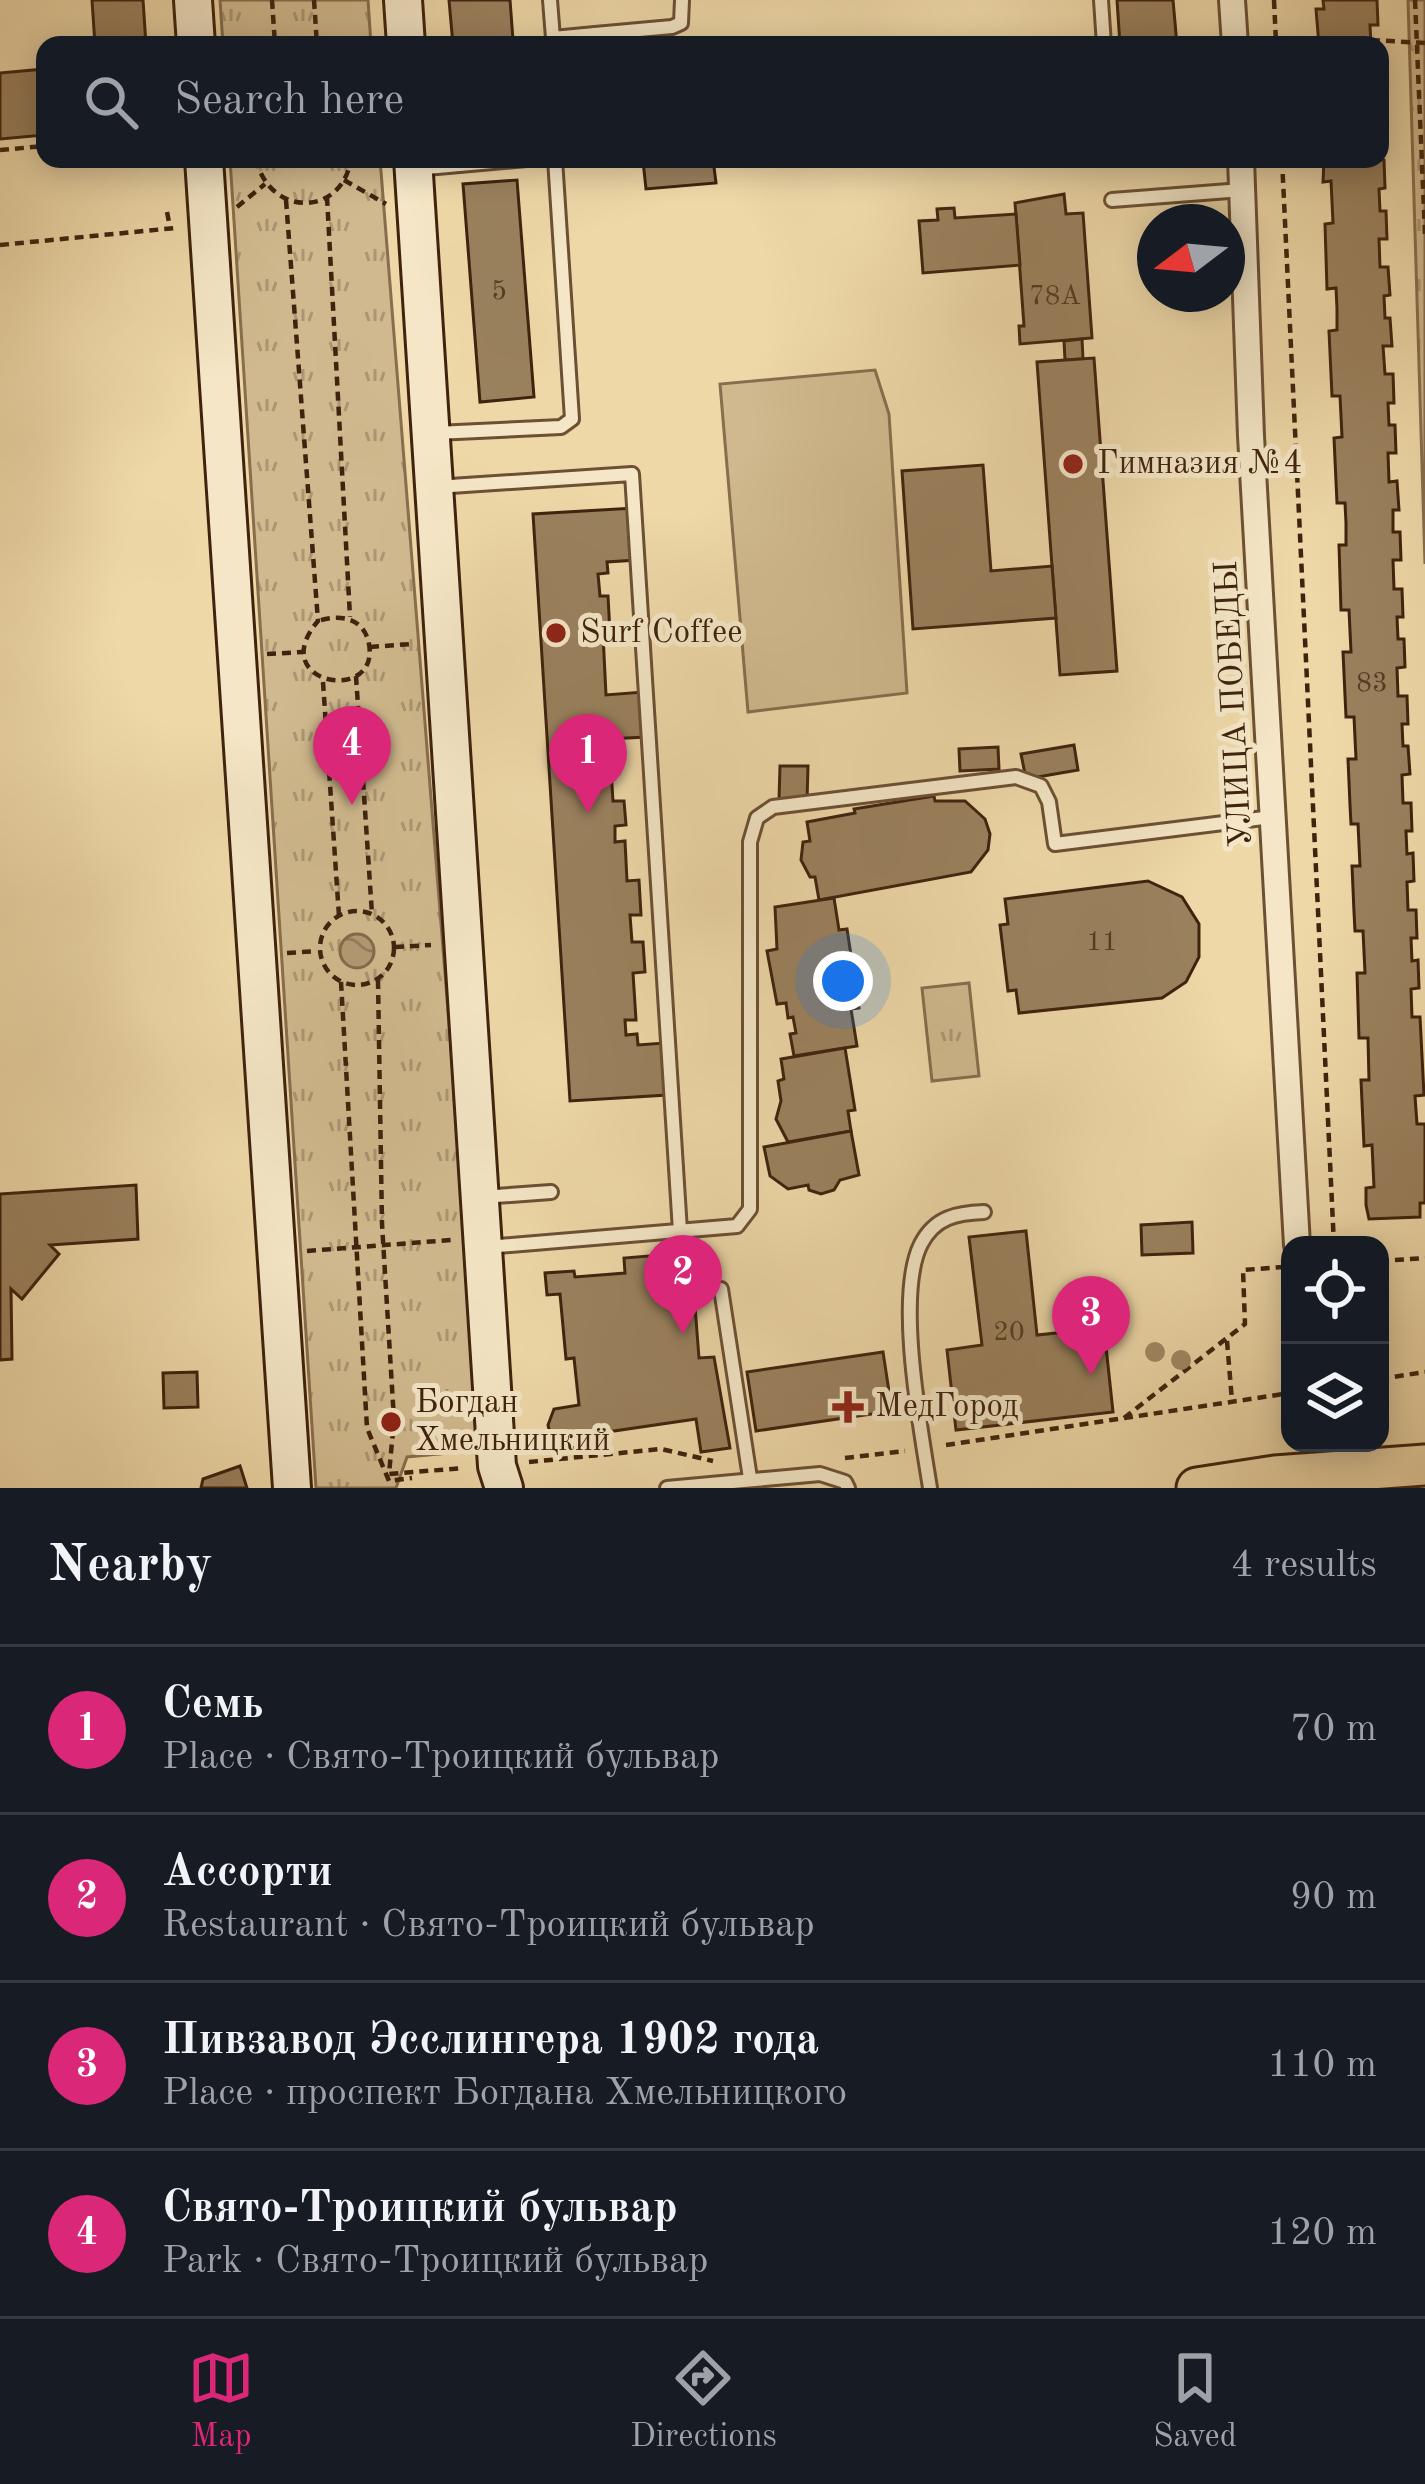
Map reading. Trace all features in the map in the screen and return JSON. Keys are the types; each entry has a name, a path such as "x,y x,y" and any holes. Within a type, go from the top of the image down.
{"main road":[{"path":"1197,1488 1275,1476 1425,1465"}],"street":[{"path":"193,0 195,36"},
{"path":"403,0 405,36"},
{"path":"1232,0 1234,36"},
{"path":"205,168 292,1488"},
{"path":"414,168 481,1197 474,1243 500,1477"},
{"name":"УЛИЦА ПОБЕДЫ","path":"1242,168 1251,436 1297,1236"}],"lane":[{"path":"550,0 553,36"},
{"path":"614,36 682,23 682,0"},
{"path":"1101,0 1103,36"},
{"path":"431,434 562,428 572,419 557,168"},
{"path":"1112,200 1243,190"},
{"path":"435,487 632,474 680,1231"},
{"path":"474,1243 737,1226 749,1209 750,842 757,818 773,808 1016,777 1041,786 1049,802 1055,844 1275,817"},
{"path":"481,1197 551,1192"},
{"path":"930,1488 910,1314 920,1245 935,1226 954,1214 984,1212"},
{"path":"721,1289 750,1478"},
{"path":"667,1488 820,1474 845,1482 848,1488"}],"path":[{"path":"272,0 274,36"},
{"path":"314,0 316,36"},
{"path":"1274,0 1276,36"},
{"path":"1414,0 1421,44 1425,234"},
{"path":"1389,41 1421,44"},
{"path":"0,150 36,147"},
{"path":"260,168 266,184 286,200 300,203 328,197 348,168"},
{"path":"1282,168 1334,1236"},
{"path":"328,197 350,618"},
{"path":"286,200 318,621"},
{"path":"167,212 170,227"},
{"path":"0,245 170,227 209,230"},
{"path":"334,615 350,618 364,630 370,647 367,664 356,676 340,682 323,680 309,669 303,652 306,634 318,621 334,615"},
{"path":"370,647 445,641"},
{"path":"356,676 372,914"},
{"path":"323,680 339,916"},
{"path":"361,911 388,927 395,947 393,960 378,980 367,985 341,982 326,969 320,950 324,930 339,916 361,911"},
{"path":"378,980 383,1245 394,1420 388,1481"},
{"path":"341,982 367,1428 388,1481"},
{"path":"293,1252 474,1243"},
{"path":"1389,1260 1425,1258"},
{"path":"1124,1418 1245,1324 1243,1270 1281,1267"},
{"path":"1227,1338 1232,1401"},
{"path":"1389,1378 1425,1372"},
{"path":"833,1460 1281,1394"},
{"path":"388,1481 500,1477 661,1449 703,1461 748,1462"},
{"path":"388,1481 412,1478"}],"green space":[{"path":"220,0 368,0 370,36 222,36"},
{"path":"1408,0 1425,0 1425,564"},
{"path":"231,168 381,168 483,1450 407,1457 396,1488 316,1488"},
{"path":"875,370 889,414 907,693 748,712 720,384"},
{"path":"969,983 979,1076 932,1081 922,988"}],"water":[{"path":"357,934 369,939 374,951 369,963 357,968 345,963 340,951 345,939"}],"building":[{"path":"92,0 143,0 145,36 94,36"},
{"path":"449,0 510,0 513,36 452,36"},
{"path":"1117,0 1173,0 1176,36 1119,36"},
{"path":"1323,0 1377,0 1378,25 1370,25 1371,36 1318,36 1316,9 1324,9"},
{"path":"36,70 36,136 0,139 0,73"},
{"path":"644,168 714,168 716,183 646,189"},
{"path":"1324,168 1384,168 1385,188 1379,189 1387,239 1379,239 1380,267 1388,267 1390,295 1384,296 1385,318 1390,318 1392,346 1383,346 1385,374 1393,374 1394,403 1388,403 1396,453 1388,453 1389,482 1397,481 1399,510 1393,510 1393,532 1400,532 1401,560 1393,560 1394,589 1402,589 1398,639 1404,639 1405,667 1397,668 1398,696 1407,696 1408,724 1402,724 1410,774 1402,775 1403,803 1411,803 1412,831 1406,831 1414,881 1407,882 1408,910 1416,910 1417,938 1411,938 1419,988 1411,989 1412,1017 1420,1017 1424,1095 1415,1096 1417,1124 1425,1124 1425,1203 1420,1203 1420,1217 1369,1219 1366,1205 1366,1188 1374,1187 1372,1145 1364,1146 1361,1080 1369,1080 1368,1038 1359,1038 1357,973 1365,973 1363,931 1355,931 1352,866 1360,866 1358,824 1351,824 1348,759 1356,759 1354,717 1346,717 1343,652 1351,652 1349,610 1341,610 1339,545 1346,545 1346,523 1345,503 1337,503 1334,438 1342,437 1340,396 1332,396 1329,331 1337,330 1336,288 1327,289 1325,224 1333,223 1331,181 1323,182"},
{"path":"517,180 534,397 480,402 463,184"},
{"path":"1064,194 1066,214 1083,213 1092,338 1020,344 1019,326 1024,326 1015,203"},
{"path":"954,208 955,218 1016,214 1020,265 923,273 919,221 938,220 937,209"},
{"path":"1082,339 1083,359 1065,360 1064,341"},
{"name":"Гимназия №4","path":"1094,358 1117,671 1060,675 1037,362"},
{"path":"983,465 991,571 1052,566 1056,618 913,629 902,471"},
{"path":"634,508 637,560 607,562 608,573 598,574 600,596 608,596 610,633 603,634 606,695 643,692 646,737 609,739 613,801 624,801 626,825 615,826 615,842 625,841 627,881 639,880 641,915 630,915 632,942 643,942 645,972 633,973 636,1020 625,1020 626,1035 637,1034 638,1045 664,1043 667,1095 570,1101 533,514"},
{"path":"1074,745 1078,770 1026,779 1021,754"},
{"path":"998,747 999,769 960,771 959,749"},
{"path":"780,766 808,766 807,801 779,800"},
{"path":"934,796 935,801 965,801 985,819 988,850 971,872 819,900 815,877 810,877 801,860 803,842 810,841 807,822"},
{"path":"1148,881 1182,897 1199,924 1199,957 1186,982 1162,998 1019,1013 1016,990 1008,991 1000,925 1008,924 1005,899"},
{"path":"834,898 839,930 847,929 859,1008 851,1009 857,1046 794,1056 793,1017 788,1018 786,1003 777,1004 767,951 777,949 775,907"},
{"path":"845,1048 855,1110 848,1111 851,1131 788,1142 776,1119 781,1101 778,1081 784,1079 781,1059"},
{"path":"851,1131 859,1175 840,1180 834,1190 821,1194 808,1185 788,1189 770,1176 764,1147"},
{"path":"136,1185 138,1239 50,1245 59,1254 22,1299 11,1289 12,1359 0,1360 0,1194"},
{"path":"1192,1222 1193,1253 1142,1255 1141,1225"},
{"path":"1026,1231 1037,1335 1104,1328 1113,1412 956,1430 947,1350 982,1345 969,1237"},
{"path":"660,1255 661,1271 692,1268 699,1358 714,1357 730,1448 701,1452 696,1419 587,1435 579,1446 565,1448 552,1441 548,1425 554,1409 579,1405 574,1358 566,1359 560,1294 547,1295 545,1273 574,1271 575,1277 625,1273 624,1258"},
{"path":"883,1352 892,1411 756,1431 747,1372"},
{"path":"197,1372 198,1407 164,1408 163,1373"},
{"path":"240,1466 247,1488 201,1488 203,1479"}],"place":[{"name":"Гимназия №4","path":"1073,464"},
{"name":"Surf Coffee","path":"556,633"},
{"name":"Свято-Троицкий бульвар","path":"352,805"},
{"name":"Семь","path":"588,813"},
{"name":"Ассорти","path":"683,1334"},
{"name":"Пивзавод Эсслингера 1902 года","path":"1091,1375"},
{"name":"МедГород","path":"848,1407"},
{"name":"Богдан Хмельницкий","path":"391,1422"}]}
